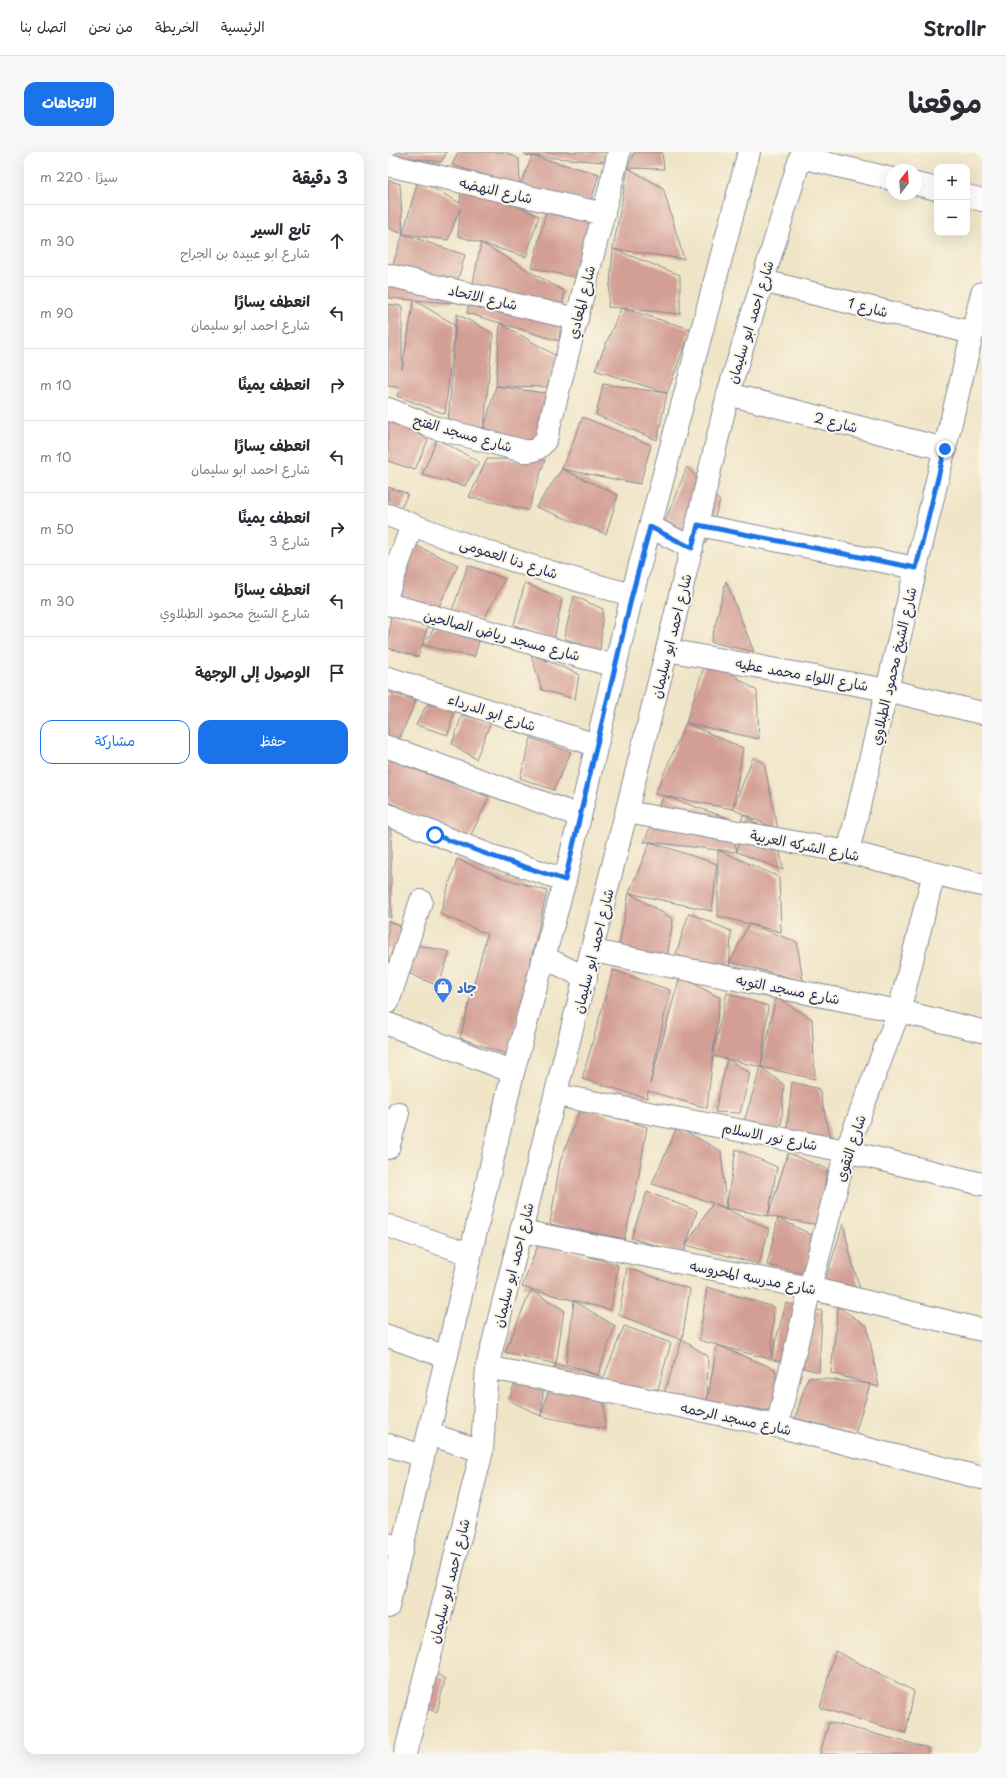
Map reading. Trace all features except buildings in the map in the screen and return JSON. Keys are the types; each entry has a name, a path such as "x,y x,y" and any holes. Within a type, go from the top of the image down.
{"street":[{"name":"شارع المعادي","path":"539,449 546,439 619,152"},
{"path":"388,1607 395,1546 423,1456 513,1072 565,880 632,595 749,152"},
{"path":"801,155 886,177"},
{"name":"شارع احمد ابو سليمان","path":"405,1754 482,1451 487,1367 593,951 698,525 728,394 801,155"},
{"name":"شارع النهضه","path":"388,165 604,214"},
{"path":"922,185 934,188"},
{"path":"970,197 982,200"},
{"name":"شارع الاتحاد","path":"388,276 577,319"},
{"name":"شارع 1","path":"763,281 973,333"},
{"name":"شارع الشيخ محمود الطبلاوي","path":"848,852 982,293"},
{"name":"شارع 2","path":"728,394 945,449"},
{"name":"شارع مسجد الفتح","path":"388,409 436,428 524,451 534,451 539,449"},
{"name":"شارع دنا العمومى","path":"388,515 489,553 574,580 632,595"},
{"path":"388,592 412,525"},
{"path":"698,525 916,568"},
{"path":"650,527 692,548"},
{"name":"شارع مسجد رياض الصالحين","path":"388,604 615,666"},
{"name":"شارع اللواء محمد عطيه","path":"667,650 887,690 982,713"},
{"name":"شارع ابو الدرداء","path":"388,678 596,746"},
{"path":"388,747 580,816"},
{"name":"شارع الشركه العربية","path":"627,812 848,852 982,885"},
{"path":"388,815 489,855 565,880"},
{"name":"شارع التقوى","path":"777,1426 810,1288 846,1151 899,1011 934,873"},
{"path":"388,1002 421,901"},
{"name":"شارع مسجد التوبه","path":"593,951 899,1011 982,1031"},
{"path":"544,957 586,978"},
{"path":"388,1024 513,1072"},
{"name":"شارع نور الاسلام","path":"556,1095 846,1151 982,1184"},
{"path":"388,1148 398,1113"},
{"path":"388,1226 470,1254"},
{"name":"شارع مدرسه المحروسه","path":"522,1231 810,1288 982,1330"},
{"path":"388,1336 446,1357"},
{"name":"شارع مسجد الرحمه","path":"487,1367 777,1426 982,1478"},
{"path":"428,1434 482,1451"},
{"path":"388,1445 423,1456"}],"place":[{"name":"جاد","path":"443,1004"}],"route":[{"path":"435,835 489,855 565,880 632,595 650,527 692,548 698,525 916,568 945,449"}]}
